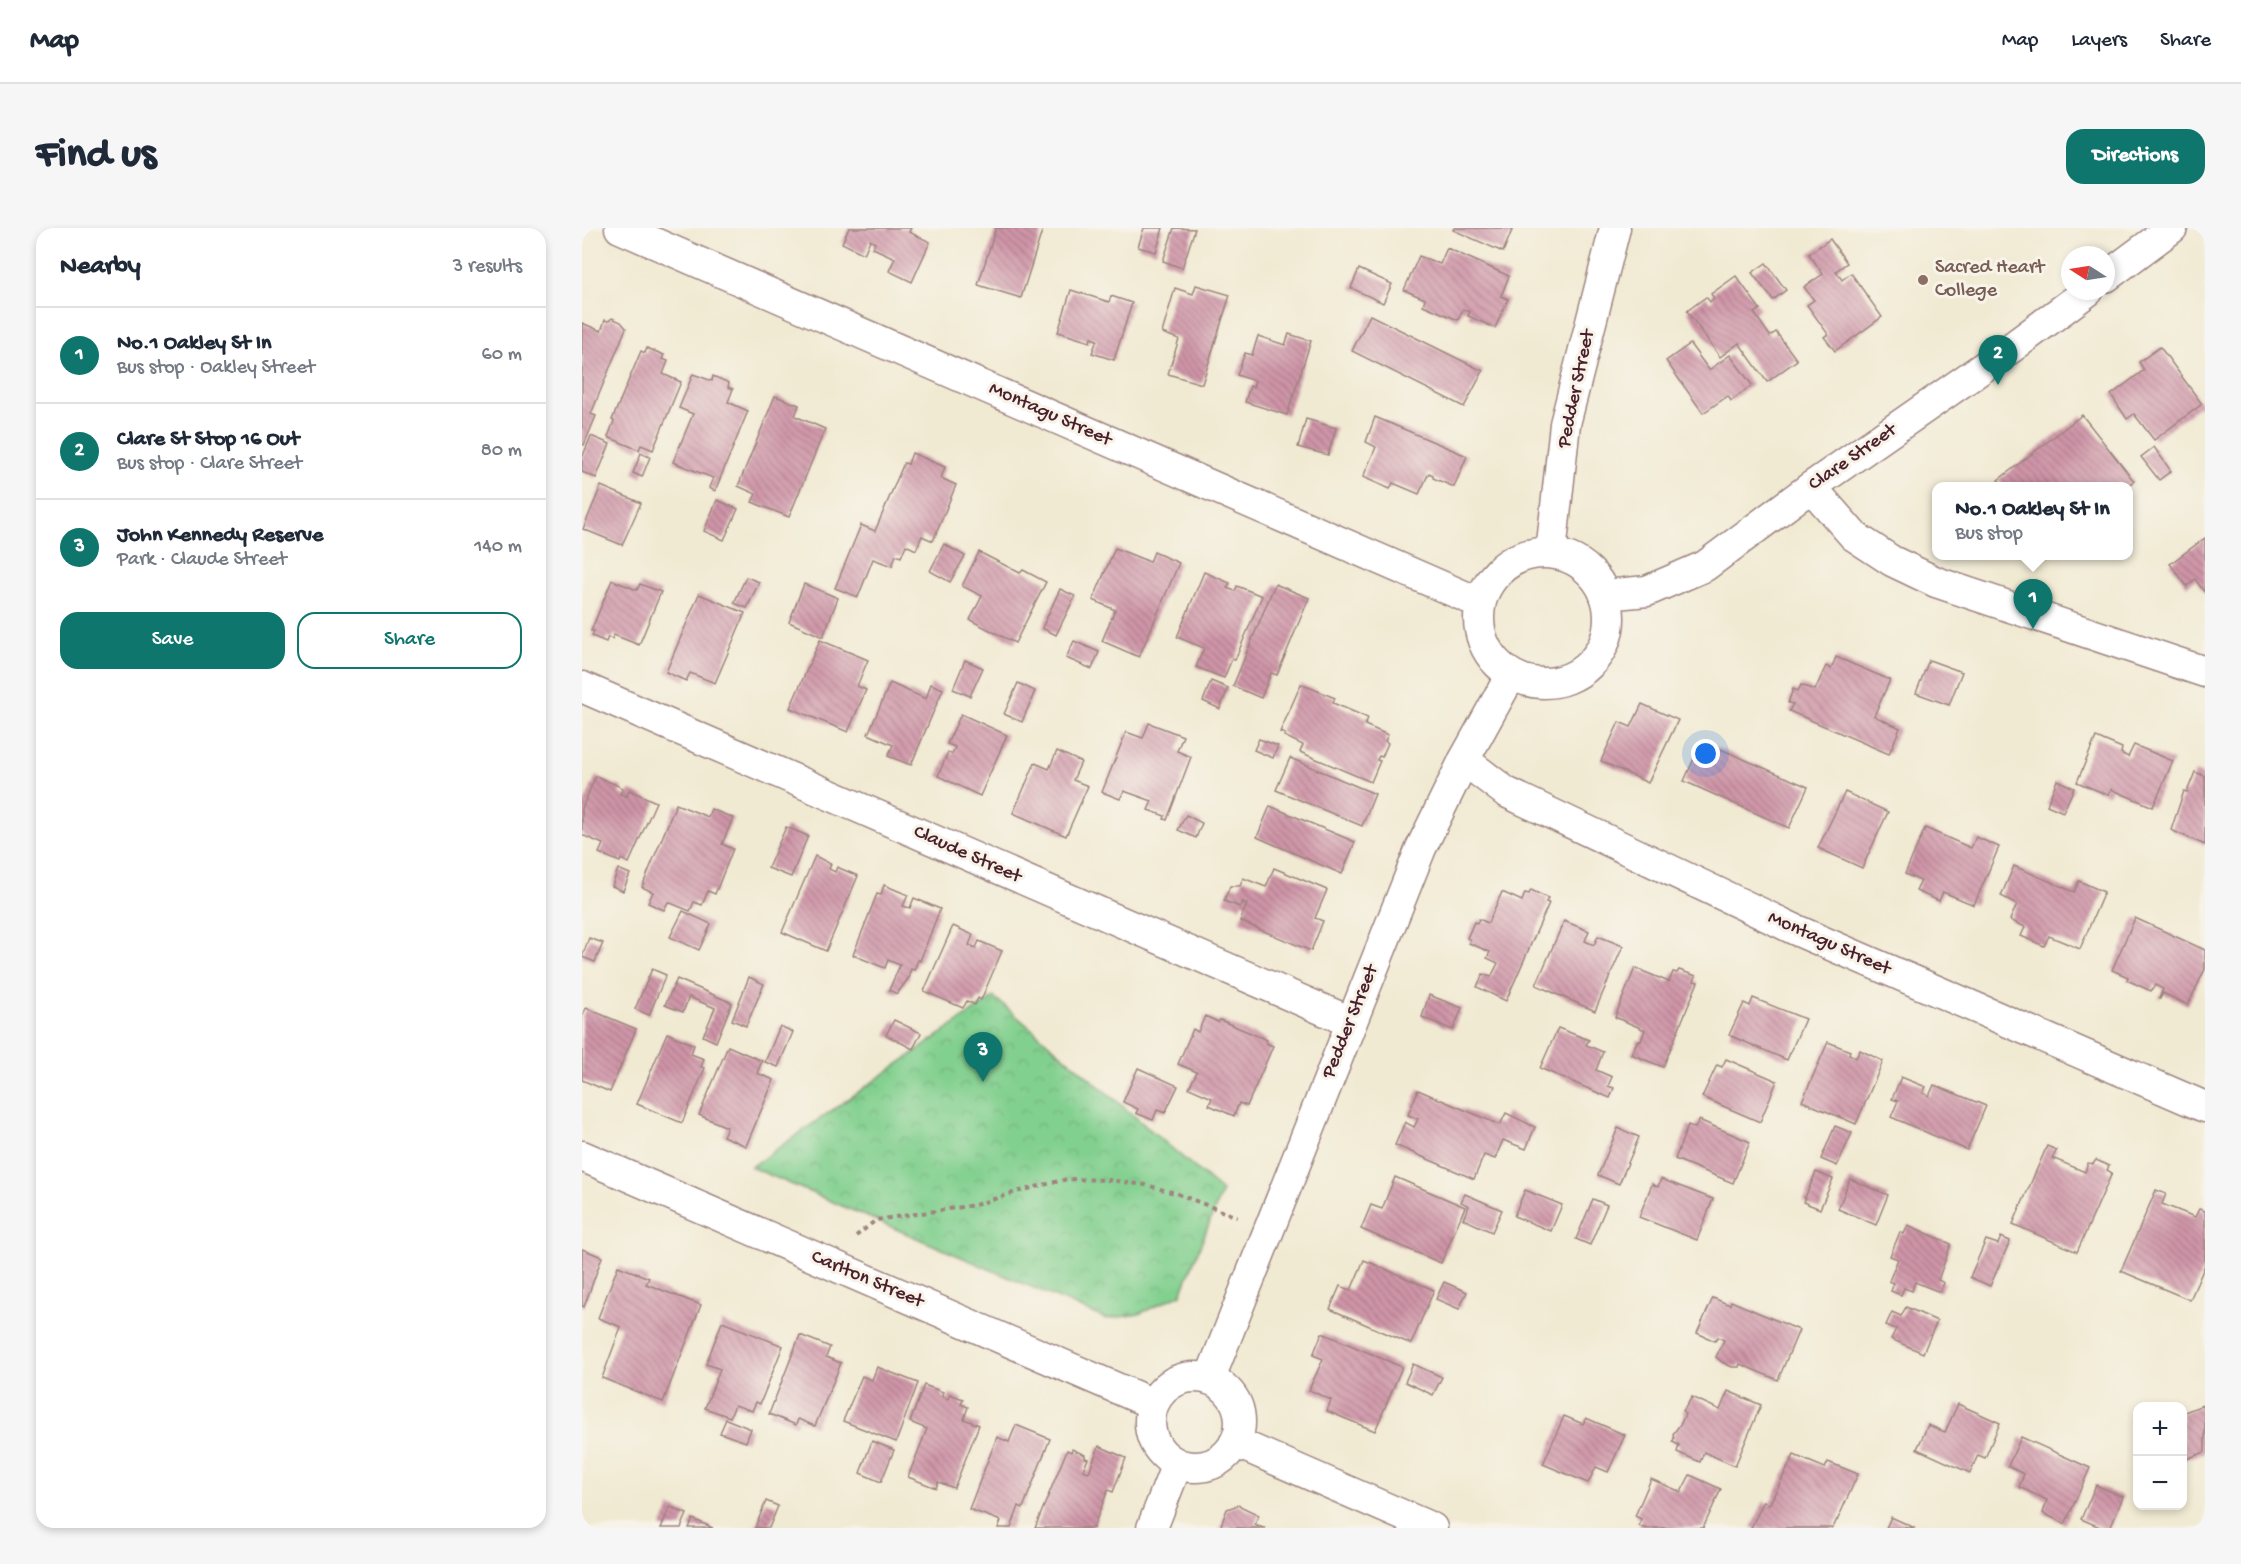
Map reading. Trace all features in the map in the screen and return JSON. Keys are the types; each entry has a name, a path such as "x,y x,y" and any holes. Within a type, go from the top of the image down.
{"street":[{"name":"Montagu Street","path":"620,228 1480,603"},
{"name":"Pedder Street","path":"1551,553 1565,424 1616,228"},
{"path":"2115,270 2172,228"},
{"name":"Clare Street","path":"1605,595 1647,591 1706,566 1811,487 2011,348 2076,300"},
{"path":"1811,487 1854,536 1892,561 1936,582 2205,672"},
{"path":"1551,553 1568,557 1584,566 1597,579 1605,595 1609,615 1607,634 1600,652 1586,668 1569,678 1550,683 1530,682 1511,675 1496,662 1484,644 1479,624 1480,603 1487,586 1499,571 1515,560 1532,554 1551,553"},
{"name":"Pedder Street","path":"1210,1378 1421,848 1464,760 1511,675"},
{"name":"Claude Street","path":"582,687 1352,1022"},
{"name":"Montagu Street","path":"1464,760 1506,792 1796,930 2205,1107"},
{"name":"Carlton Street","path":"582,1156 1152,1404"},
{"path":"1183,1377 1210,1378 1226,1388 1237,1404 1240,1430 1227,1454 1216,1462 1203,1467 1177,1464 1166,1458 1152,1439 1149,1427 1152,1404 1170,1383 1183,1377"},
{"path":"1235,1442 1432,1528"},
{"path":"1152,1528 1177,1464"}],"path":[{"path":"825,1261 876,1220 975,1205 1067,1179 1109,1180 1146,1185 1187,1197 1268,1230"}],"green space":[{"path":"994,997 1222,1191 1181,1294 1139,1314 1106,1319 751,1167"}],"building":[{"path":"849,228 911,228 909,232 930,242 912,282 889,271 895,258 873,248 875,243 870,240 864,254 842,243"},
{"path":"996,228 1043,228 1021,298 978,285"},
{"path":"1144,228 1163,228 1156,252 1138,247"},
{"path":"1174,228 1195,229 1182,268 1163,261"},
{"path":"1454,228 1513,228 1503,252 1453,230"},
{"path":"1830,239 1847,263 1836,271 1842,280 1851,273 1882,317 1835,351 1824,337 1828,334 1807,305 1814,300 1804,287 1823,274 1809,254"},
{"path":"1447,248 1509,276 1501,296 1508,299 1495,328 1468,316 1470,312 1463,309 1458,320 1423,305 1425,299 1404,290 1419,256 1440,264"},
{"path":"1766,263 1786,290 1773,300 1752,273"},
{"path":"1359,269 1392,284 1383,303 1351,288"},
{"path":"1736,276 1760,309 1754,313 1770,336 1776,332 1797,360 1767,382 1739,343 1720,357 1687,311 1706,297 1710,302 1714,298 1711,294"},
{"path":"1196,285 1230,295 1202,384 1168,374 1179,339 1162,333 1175,288 1193,294"},
{"path":"1071,290 1109,302 1111,296 1132,303 1114,360 1092,353 1097,340 1091,338 1090,342 1058,332"},
{"path":"1370,315 1483,371 1464,407 1352,351"},
{"path":"612,318 621,322 626,328 591,414 596,416 584,445 582,444 582,323 601,331 605,320"},
{"path":"1289,334 1311,341 1287,415 1245,402 1250,386 1253,387 1255,381 1237,375 1245,353 1252,355 1258,336 1285,345"},
{"path":"1690,344 1709,370 1730,355 1752,385 1731,401 1728,396 1703,413 1666,361"},
{"path":"2160,347 2202,404 2154,440 2134,414 2127,419 2111,395 2144,370 2139,362"},
{"path":"647,348 664,355 662,359 668,361 663,374 681,382 653,450 641,445 639,450 608,437 614,421 612,420 641,351 645,353"},
{"path":"693,374 712,381 713,376 729,383 728,387 733,389 728,402 748,411 715,491 709,488 713,478 673,462 693,414 679,408"},
{"path":"775,396 799,405 795,416 825,429 789,517 752,502 756,494 738,486"},
{"path":"2082,415 2134,481 2000,482 1998,480"},
{"path":"1375,417 1467,456 1454,487 1433,478 1433,475 1429,473 1419,494 1393,483 1390,489 1363,477 1376,447 1366,442"},
{"path":"1306,419 1336,428 1328,455 1298,447"},
{"path":"591,436 610,444 596,478 582,472 582,458"},
{"path":"2154,447 2171,471 2159,480 2141,457"},
{"path":"641,453 650,457 642,477 633,473"},
{"path":"912,453 945,467 941,478 956,485 933,541 922,536 916,550 906,545 901,557 896,555 892,566 873,559 858,597 835,588 861,525 875,531 904,463 908,464"},
{"path":"601,486 641,503 622,545 583,529"},
{"path":"717,500 738,509 724,540 704,531"},
{"path":"2205,538 2205,593 2195,579 2187,586 2170,564"},
{"path":"944,544 965,556 950,582 930,571"},
{"path":"1115,548 1150,562 1154,552 1179,563 1139,657 1102,641 1115,610 1093,600"},
{"path":"979,552 1020,573 1023,570 1046,582 1015,643 970,620 982,596 962,586"},
{"path":"1204,572 1230,583 1227,588 1235,591 1237,586 1262,596 1235,660 1232,659 1224,678 1196,667 1204,648 1177,637"},
{"path":"746,577 759,582 747,608 734,603"},
{"path":"612,580 637,590 640,584 661,592 639,645 614,635 612,639 608,637 606,642 592,636 594,631 591,631"},
{"path":"804,584 838,598 823,637 789,622"},
{"path":"1275,584 1309,598 1277,675 1271,673 1261,698 1233,686"},
{"path":"1060,589 1075,596 1056,635 1042,628"},
{"path":"699,594 745,613 715,683 690,673 686,681 666,672"},
{"path":"820,640 868,660 857,686 866,690 848,732 790,708"},
{"path":"1074,641 1099,652 1092,669 1066,658"},
{"path":"1836,657 1890,680 1874,716 1900,728 1889,754 1789,711 1793,704 1788,703 1793,689 1798,691 1801,685 1815,690 1826,666 1831,669"},
{"path":"965,660 983,668 970,696 953,689"},
{"path":"1929,660 1962,672 1949,705 1916,693"},
{"path":"1211,681 1228,688 1220,709 1203,701"},
{"path":"890,683 926,699 931,684 943,689 911,765 888,756 893,745 868,734"},
{"path":"1018,683 1035,691 1022,722 1004,714"},
{"path":"1301,684 1335,698 1333,703 1368,718 1365,725 1388,735 1385,741 1388,743 1382,757 1379,756 1377,760 1380,761 1371,782 1300,752 1303,745 1280,732"},
{"path":"1642,704 1678,720 1648,783 1601,761 1619,722 1631,727"},
{"path":"961,714 1007,735 980,796 938,776 948,752 952,754 955,747 947,744"},
{"path":"1149,723 1183,736 1177,751 1191,757 1167,820 1164,819 1165,816 1148,810 1152,801 1124,791 1120,799 1102,792 1126,732 1143,738"},
{"path":"2096,737 2122,748 2121,753 2128,757 2134,745 2173,761 2153,807 2111,789 2108,795 2077,782"},
{"path":"1259,739 1278,746 1273,758 1254,750"},
{"path":"1702,741 1808,787 1789,828 1684,781"},
{"path":"1057,751 1081,762 1073,780 1088,786 1066,836 1013,813 1035,763 1049,769"},
{"path":"1290,758 1375,794 1362,826 1276,790"},
{"path":"2195,772 2205,776 2205,845 2171,830 2184,791 2187,792"},
{"path":"596,776 623,788 620,794 627,796 629,790 656,802 629,863 621,859 620,862 599,853 603,844 582,835 582,808"},
{"path":"2057,780 2074,788 2063,812 2047,805"},
{"path":"1845,792 1888,812 1862,868 1818,848"},
{"path":"676,804 708,817 711,809 733,818 722,844 733,849 715,894 708,891 702,905 694,902 690,911 668,902 664,910 648,903 653,892 642,887"},
{"path":"1270,806 1355,842 1342,874 1257,837"},
{"path":"1186,815 1202,823 1196,838 1178,830"},
{"path":"786,827 808,836 791,877 768,868"},
{"path":"1925,828 1971,848 1976,837 1999,847 1974,905 1943,892 1939,901 1916,891 1921,881 1905,874"},
{"path":"815,856 831,864 829,869 835,872 837,867 858,876 826,951 782,932"},
{"path":"2014,866 2074,892 2079,881 2104,892 2080,949 2049,936 2044,946 2021,936 2025,927 2010,920 2017,904 2001,896"},
{"path":"1274,868 1327,890 1315,918 1323,921 1311,951 1240,921 1247,904 1243,902 1240,907 1224,901 1230,886 1240,886 1243,878 1266,887"},
{"path":"618,869 630,874 623,891 612,886"},
{"path":"884,885 908,895 903,906 910,908 914,898 940,909 920,961 918,960 914,970 911,969 910,976 897,994 889,990 900,965 888,960 885,968 853,955 877,894 881,895"},
{"path":"1531,890 1548,898 1546,902 1549,903 1506,1001 1477,987 1483,974 1491,977 1498,963 1487,958 1490,952 1469,943 1470,940 1467,938 1474,922 1477,923 1479,919 1488,923 1502,892 1522,901 1525,893 1529,894"},
{"path":"683,911 711,924 699,950 670,937"},
{"path":"2135,918 2205,950 2205,969 2188,1005 2163,993 2160,999 2163,989 2155,985 2151,991 2112,970"},
{"path":"1564,921 1589,931 1585,941 1594,945 1598,936 1623,946 1595,1011 1536,985"},
{"path":"953,926 973,935 969,945 976,948 979,941 1002,951 981,1000 978,998 975,1005 967,1001 963,1008 924,991"},
{"path":"589,938 603,943 595,962 582,957"},
{"path":"1635,968 1669,982 1673,972 1677,973 1679,970 1696,976 1694,981 1698,982 1663,1067 1631,1054 1638,1040 1641,1041 1645,1030 1615,1017"},
{"path":"652,969 666,975 649,1015 635,1009"},
{"path":"749,977 764,984 746,1026 732,1020"},
{"path":"677,979 732,1003 716,1042 703,1036 715,1008 689,997 683,1012 665,1005"},
{"path":"1429,995 1462,1008 1453,1030 1422,1017"},
{"path":"1753,998 1805,1019 1787,1060 1729,1035 1744,1003 1750,1006"},
{"path":"586,1008 636,1029 610,1092 582,1080 582,1017"},
{"path":"1205,1016 1267,1040 1266,1043 1273,1046 1247,1106 1239,1103 1234,1116 1209,1105 1212,1098 1189,1088 1197,1072 1178,1064 1193,1029 1198,1032"},
{"path":"894,1020 921,1033 913,1049 886,1035"},
{"path":"780,1026 793,1032 778,1067 765,1062"},
{"path":"1558,1028 1589,1040 1586,1045 1603,1052 1596,1070 1612,1077 1608,1086 1614,1088 1610,1098 1540,1068"},
{"path":"667,1033 694,1045 691,1054 704,1059 701,1067 705,1068 682,1123 637,1104"},
{"path":"1828,1042 1850,1051 1849,1054 1856,1058 1860,1050 1883,1061 1856,1124 1802,1101"},
{"path":"728,1046 762,1061 757,1073 774,1080 746,1146 723,1136 727,1127 699,1115"},
{"path":"1726,1059 1777,1081 1760,1122 1702,1097 1717,1065 1722,1067"},
{"path":"1138,1068 1178,1086 1165,1113 1157,1110 1153,1120 1136,1113 1138,1109 1123,1102"},
{"path":"1901,1077 1926,1087 1923,1093 1929,1096 1934,1085 1986,1106 1967,1150 1891,1117 1898,1101 1892,1099"},
{"path":"1418,1090 1500,1125 1506,1113 1535,1127 1526,1149 1503,1140 1495,1159 1484,1155 1474,1179 1395,1145 1405,1122 1414,1127 1418,1119 1408,1115"},
{"path":"1699,1120 1750,1142 1733,1183 1675,1159 1688,1125 1695,1128"},
{"path":"1835,1126 1852,1133 1837,1166 1821,1159"},
{"path":"1618,1128 1639,1137 1619,1184 1598,1175"},
{"path":"2047,1146 2057,1150 2052,1158 2085,1172 2088,1163 2093,1164 2096,1160 2109,1166 2107,1170 2112,1173 2077,1252 2013,1224"},
{"path":"1816,1172 1833,1179 1820,1209 1803,1202"},
{"path":"1395,1177 1465,1207 1441,1263 1361,1229 1371,1205 1382,1209"},
{"path":"1661,1179 1713,1199 1697,1240 1639,1217 1652,1184 1658,1187"},
{"path":"1850,1179 1888,1195 1876,1225 1838,1209"},
{"path":"1525,1190 1562,1205 1551,1231 1514,1216"},
{"path":"2156,1190 2166,1194 2162,1204 2195,1217 2199,1209 2205,1211 2205,1265 2190,1300 2121,1271"},
{"path":"1465,1194 1502,1210 1492,1232 1463,1219 1469,1206 1461,1202"},
{"path":"1593,1199 1607,1205 1590,1245 1576,1239"},
{"path":"1908,1225 1951,1244 1938,1280 1944,1283 1940,1292 1915,1282 1912,1291 1904,1288 1901,1295 1891,1291 1894,1283 1889,1281 1898,1259 1890,1256 1900,1232 1904,1234"},
{"path":"2001,1237 2010,1241 1990,1286 1970,1277 1986,1240 1998,1244"},
{"path":"582,1249 602,1257 584,1307 582,1306"},
{"path":"1364,1260 1434,1290 1411,1344 1330,1309 1340,1286 1351,1290"},
{"path":"618,1266 649,1278 646,1284 701,1305 663,1402 602,1378 621,1327 598,1318"},
{"path":"1444,1282 1467,1292 1459,1309 1436,1299"},
{"path":"1713,1298 1730,1305 1731,1301 1799,1330 1778,1380 1740,1364 1739,1367 1732,1367 1716,1357 1724,1340 1718,1337 1715,1341 1697,1333"},
{"path":"1906,1307 1937,1321 1923,1353 1891,1339 1896,1329 1886,1325 1892,1312 1901,1316"},
{"path":"722,1322 783,1346 760,1404 756,1402 752,1411 735,1405 730,1417 705,1408 720,1369 706,1364"},
{"path":"1322,1333 1402,1367 1375,1431 1327,1411 1331,1400 1309,1390 1323,1359 1313,1355"},
{"path":"800,1335 830,1347 826,1357 841,1363 815,1426 798,1419 796,1425 769,1414"},
{"path":"1413,1364 1442,1377 1433,1395 1405,1382"},
{"path":"877,1367 918,1383 896,1442 843,1421 862,1376 872,1380"},
{"path":"924,1385 943,1392 942,1396 948,1399 950,1394 963,1399 961,1404 968,1407 964,1419 979,1425 954,1488 938,1482 936,1488 908,1477 927,1429 910,1422"},
{"path":"1728,1391 1761,1405 1735,1466 1704,1452 1700,1462 1677,1452 1679,1445 1672,1442 1673,1434 1681,1423 1685,1414 1683,1411 1692,1397 1720,1410"},
{"path":"1958,1404 2000,1423 1985,1458 1978,1455 1970,1473 1917,1449 1928,1425 1945,1432"},
{"path":"2205,1404 2205,1452 2187,1459 2187,1456 2187,1411"},
{"path":"1564,1416 1583,1424 1586,1418 1625,1435 1608,1472 1596,1467 1588,1483 1543,1464"},
{"path":"726,1419 751,1429 746,1442 720,1433"},
{"path":"1016,1425 1050,1439 1023,1508 1019,1506 1011,1528 998,1528 1001,1521 969,1509 997,1437 1009,1442"},
{"path":"2021,1437 2090,1468 2065,1524 2043,1513 2047,1500 2019,1487 2024,1474 2008,1466"},
{"path":"872,1441 894,1450 881,1482 860,1473"},
{"path":"1099,1446 1126,1458 1113,1492 1108,1490 1093,1528 1035,1528 1067,1450 1071,1452 1072,1449 1085,1455 1088,1459 1083,1470 1089,1472"},
{"path":"1794,1455 1825,1468 1828,1462 1858,1474 1833,1528 1751,1528 1764,1501 1769,1505"},
{"path":"1690,1475 1721,1489 1703,1528 1644,1528 1639,1526 1641,1519 1635,1516 1651,1479 1681,1492"},
{"path":"2096,1485 2123,1497 2110,1528 2102,1528 2081,1519"},
{"path":"766,1501 778,1506 769,1528 755,1528"},
{"path":"1238,1505 1259,1515 1255,1524 1265,1528 1220,1528 1227,1509"},
{"path":"670,1507 687,1514 681,1528 661,1528"},
{"path":"1891,1517 1915,1528 1886,1528"},
{"path":"693,1519 713,1528 689,1528"}],"place":[{"name":"Sacred Heart College","path":"1923,280"},
{"name":"Clare St Stop 16 Out","path":"1998,385"},
{"name":"No.1 Oakley St In","path":"2033,629"},
{"name":"John Kennedy Reserve","path":"983,1082"}]}
